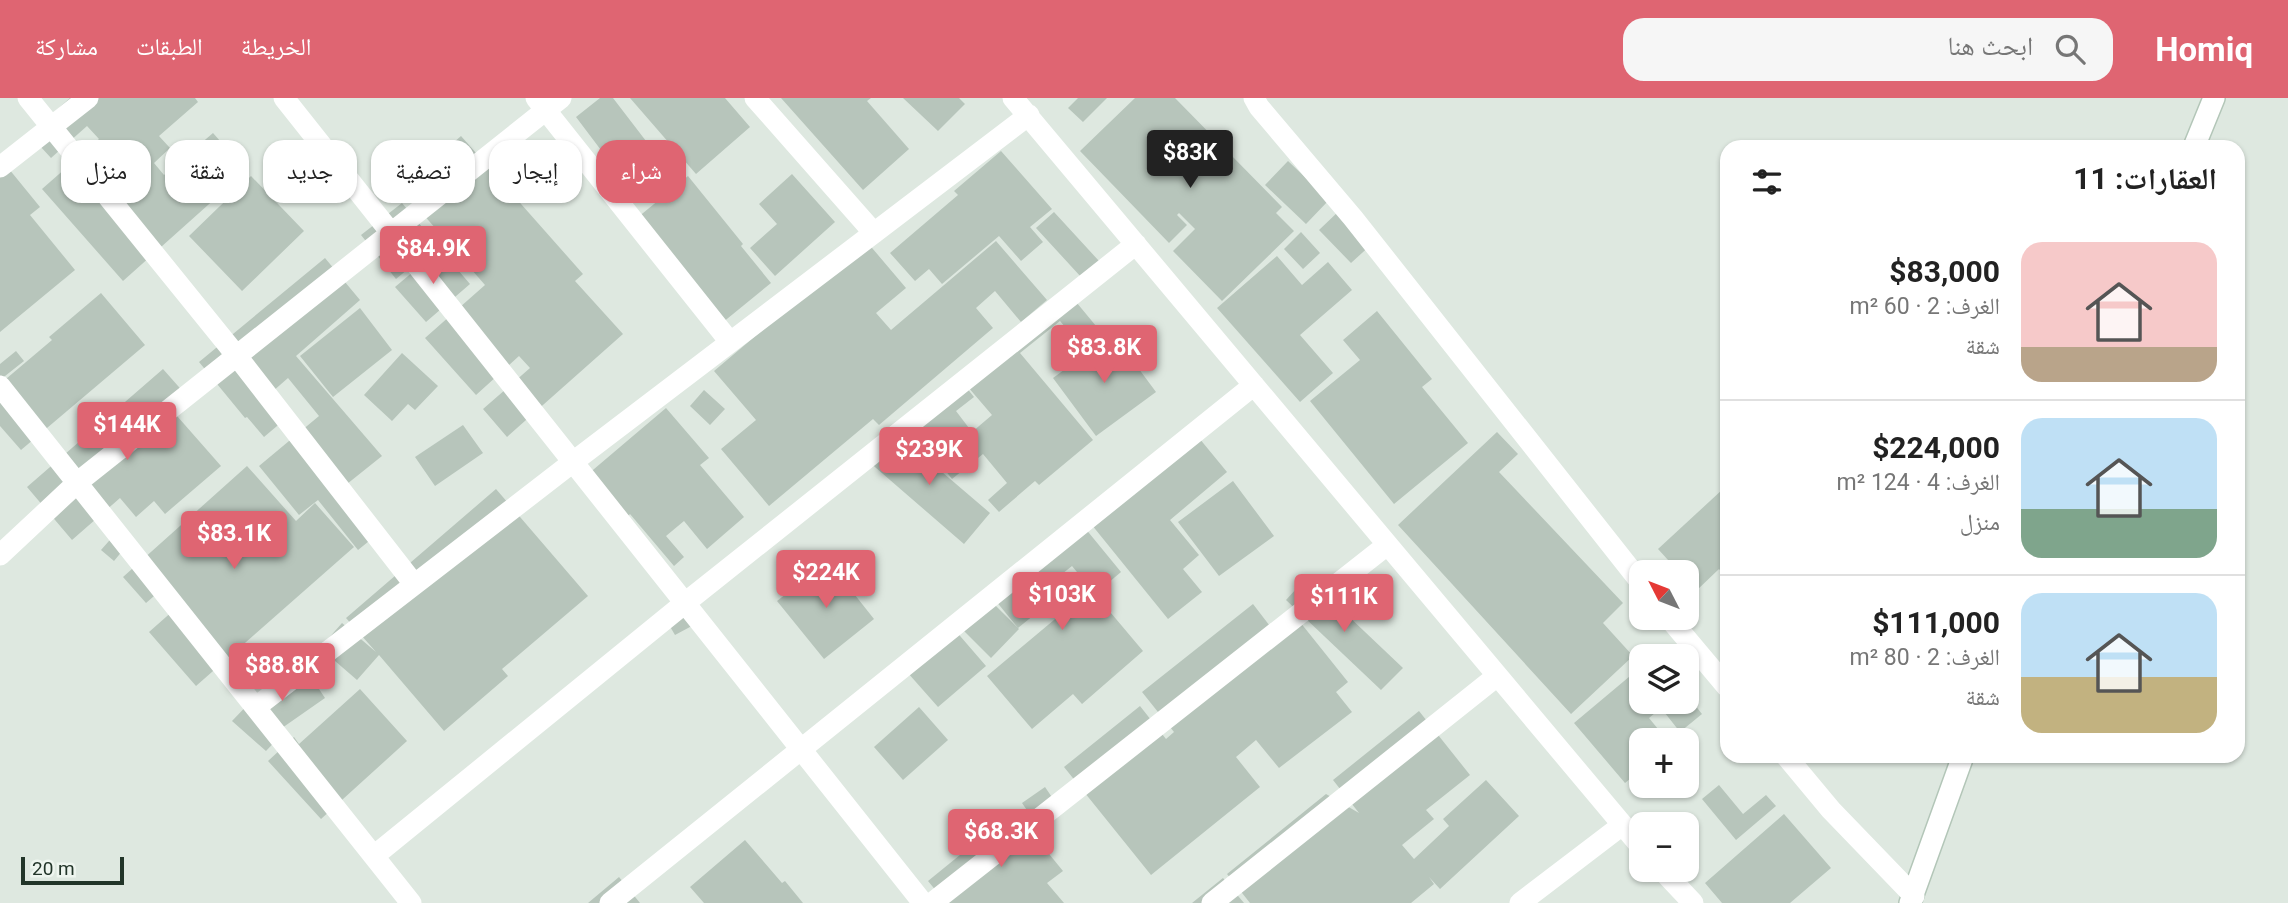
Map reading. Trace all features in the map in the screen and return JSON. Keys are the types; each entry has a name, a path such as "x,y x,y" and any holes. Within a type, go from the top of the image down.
{"street":[{"path":"28,98 236,355 414,584"},
{"path":"0,167 88,98"},
{"path":"284,98 923,903"},
{"path":"755,98 874,233"},
{"path":"1013,98 1629,834"},
{"path":"1254,98 1353,218 1629,568"},
{"path":"2197,140 2214,98"},
{"path":"0,555 78,482 391,233 548,102 730,342"},
{"path":"256,708 573,462 1029,115"},
{"path":"374,856 685,603 1136,244"},
{"path":"610,903 1254,385"},
{"path":"0,386 411,903"},
{"path":"932,903 1387,545"},
{"path":"1679,630 1720,679"},
{"path":"1212,903 1497,676"},
{"path":"1792,763 1912,900 1961,763"},
{"path":"1520,903 1621,826"},
{"path":"1673,882 1693,903"}],"building":[{"path":"70,98 195,98 198,102 159,136 165,143 165,153 154,163 165,174 165,203 210,203 123,281 42,189 61,172 61,203 151,203 151,140 98,140 87,126 71,140 61,140 61,149 51,158 29,134"},
{"path":"600,98 613,98 645,140 596,140 596,143 576,117"},
{"path":"630,98 725,98 750,127 696,174 686,162 686,140 666,140"},
{"path":"781,98 871,98 867,101 909,149 863,190"},
{"path":"903,98 959,98 965,104 938,131"},
{"path":"1078,98 1107,98 1083,122 1068,108"},
{"path":"1135,98 1175,98 1282,207 1276,213 1294,231 1222,301 1173,251 1195,229 1179,213 1177,215 1187,225 1169,243 1080,151"},
{"path":"213,133 219,140 205,140"},
{"path":"1001,151 1052,209 1030,227 1043,242 1021,261 999,236 942,284 929,269 915,281 890,253 958,195 954,191"},
{"path":"475,152 489,168 489,203 520,203 583,274 575,281 623,334 507,437 483,409 530,368 519,356 476,395 425,338 485,285 413,203 475,203"},
{"path":"0,158 40,207 30,215 75,270 0,332"},
{"path":"1288,161 1329,200 1306,224 1265,185"},
{"path":"792,174 835,222 775,276 750,248 777,224 759,204"},
{"path":"251,176 263,188 263,203 277,203 304,231 242,291 189,236 223,203 249,203"},
{"path":"688,176 743,244 741,246 771,283 722,323 637,218 655,203 686,203"},
{"path":"402,203 437,245 396,279 361,235"},
{"path":"1340,210 1373,243 1351,263 1319,230"},
{"path":"1054,212 1099,261 1081,277 1036,228"},
{"path":"1301,232 1320,253 1303,269 1284,249"},
{"path":"996,241 1047,300 1021,322 995,291 976,308 993,328 879,425 873,419 769,506 721,449 756,420 714,371 867,242 906,288 876,313 891,330"},
{"path":"440,249 470,284 426,322 395,287"},
{"path":"1277,256 1302,285 1328,262 1352,290 1300,335 1333,373 1300,402 1217,308"},
{"path":"325,258 360,300 296,356 382,456 342,488 379,533 358,550 318,500 299,515 259,466 319,416 288,378 272,392 290,415 264,437 199,362"},
{"path":"1067,291 1101,332 1082,347 1060,321 1020,353 1093,440 1039,485 1035,481 999,512 988,500 1007,483 983,454 952,479 905,419 958,377 974,397 956,411 972,432 992,415 962,380"},
{"path":"101,293 145,345 21,450 0,426 0,384 52,340 49,337"},
{"path":"360,308 392,350 333,397 300,356"},
{"path":"1377,311 1432,379 1422,387 1468,443 1394,504 1310,401 1360,360 1343,340"},
{"path":"1113,334 1156,392 1096,436 1053,378"},
{"path":"16,351 24,361 0,380 0,364"},
{"path":"402,353 438,386 415,410 408,404 392,421 364,395"},
{"path":"163,369 186,395 170,408 221,466 165,514 154,501 136,517 120,498 72,540 27,487"},
{"path":"704,390 725,409 710,425 690,406"},
{"path":"666,408 709,458 700,465 744,517 707,549 684,521 666,536 684,557 674,566 630,514 625,519 587,475"},
{"path":"463,425 483,453 435,486 415,457"},
{"path":"1190,427 1227,472 1170,520 1199,555 1183,569 1202,592 1168,619 1083,514"},
{"path":"894,431 990,513 964,544 868,461"},
{"path":"1497,432 1518,454 1499,472 1623,603 1603,623 1629,652 1629,660 1571,714 1398,525"},
{"path":"247,466 296,521 315,503 354,547 196,686 149,632 183,602 168,584 146,603 123,577"},
{"path":"1233,481 1274,536 1219,576 1178,522"},
{"path":"496,489 588,596 502,669 508,676 444,731 379,655 357,680 320,648 342,623 376,652 346,618"},
{"path":"1720,492 1720,570 1699,588 1699,560 1668,560 1658,549"},
{"path":"1080,522 1121,572 1095,594 1143,651 1082,704 1073,694 1032,729 987,676 1091,589 1072,566 1047,586 1056,597 1018,628 991,595"},
{"path":"116,533 128,544 114,561 101,550"},
{"path":"828,561 874,619 824,659 777,601"},
{"path":"1307,577 1403,668 1381,690 1286,600"},
{"path":"984,594 1019,629 991,658 955,622"},
{"path":"1253,604 1276,634 1296,617 1348,682 1336,692 1352,712 1279,768 1256,740 1236,757 1260,787 1151,875 1064,767 1140,706 1166,739 1174,732 1142,692"},
{"path":"662,613 703,620 675,635"},
{"path":"948,622 986,666 938,707 900,664"},
{"path":"319,652 330,668 313,680 325,698 282,728 285,731 266,751 232,721 258,694"},
{"path":"1629,677 1629,714 1654,714 1649,718 1657,728 1629,728 1629,780 1625,783 1574,723"},
{"path":"360,689 407,741 321,819 268,761 294,737 299,744"},
{"path":"919,707 948,740 903,780 874,747"},
{"path":"1699,710 1702,714 1685,728 1677,728 1666,714 1699,714"},
{"path":"1419,711 1470,775 1426,810 1434,819 1402,845 1414,859 1449,826 1443,819 1486,780 1519,816 1440,889 1429,877 1434,884 1411,903 1250,903 1227,874 1326,794 1359,813 1333,780"},
{"path":"1719,785 1743,814 1766,795 1776,806 1736,840 1702,799"},
{"path":"1045,787 1060,809 1037,825 1022,803"},
{"path":"1014,811 1063,871 1047,883 1064,903 946,903 928,881"},
{"path":"1784,814 1831,868 1790,903 1722,903 1705,883"},
{"path":"745,840 803,903 704,903 690,887"},
{"path":"619,877 640,903 588,903"},
{"path":"1223,878 1244,903 1192,903"}]}
